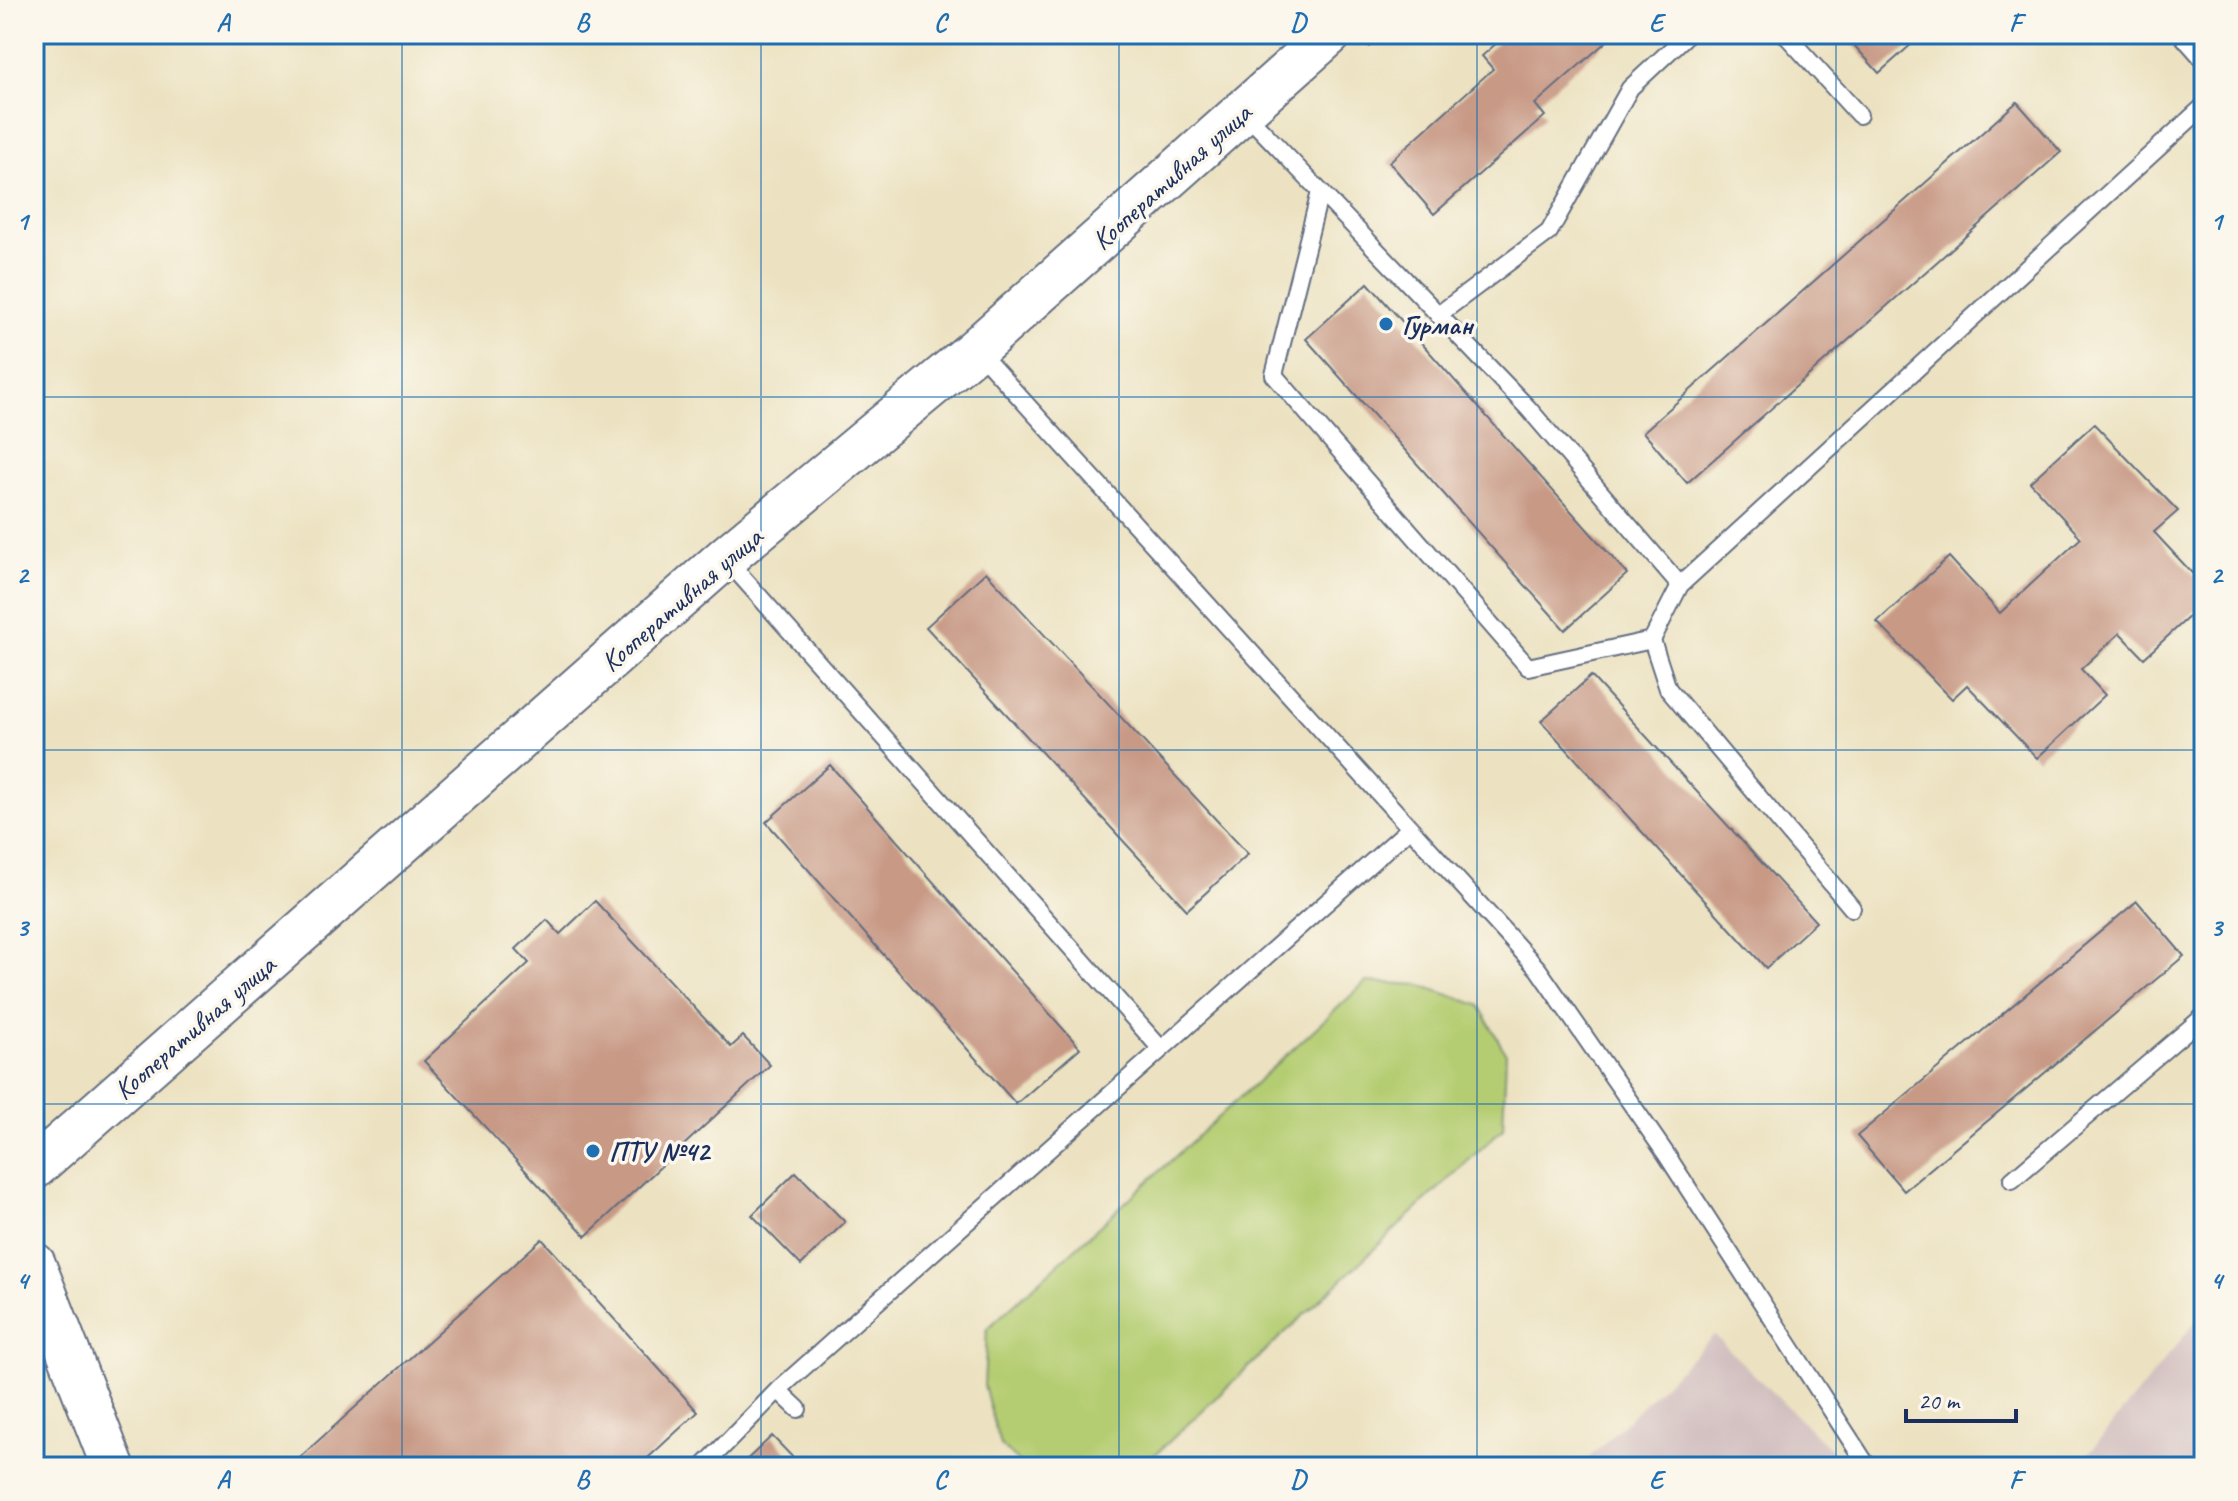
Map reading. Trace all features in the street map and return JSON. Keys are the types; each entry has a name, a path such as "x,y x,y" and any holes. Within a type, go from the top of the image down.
{"street":[{"name":"Кооперативная улица","path":"34,1168 725,558 976,349 1330,34"},
{"path":"34,1264 113,1467"}],"lane":[{"path":"1438,315 1549,232 1630,88 1688,34"},
{"path":"1785,34 1859,115"},
{"path":"2181,34 2204,60"},
{"path":"1852,908 1668,689 1652,640 1680,585 2204,106"},
{"path":"1244,111 1528,408 1680,585"},
{"path":"1320,192 1274,375 1528,667 1652,640"},
{"path":"976,349 1538,969 1666,1154 1868,1467"},
{"path":"725,558 1161,1049"},
{"path":"703,1467 778,1390 1409,829"},
{"path":"2012,1180 2204,1016"},
{"path":"778,1390 798,1409"}],"shaded area":[{"path":"2204,1311 2204,1467 2078,1467"},
{"path":"1714,1335 1848,1467 1580,1467"}],"green space":[{"path":"1366,982 1420,985 1479,1005 1506,1054 1503,1128 1142,1467 1024,1467 1000,1445 984,1386 987,1329"}],"building":[{"path":"1507,34 1615,34 1535,104 1545,116 1434,214 1389,162 1493,69 1482,56"},
{"path":"1844,34 1923,34 1879,73"},
{"path":"2017,102 2061,152 1687,483 1643,432"},
{"path":"1368,283 1627,574 1565,630 1306,339"},
{"path":"2094,424 2178,511 2154,532 2204,586 2204,603 2144,658 2120,633 2081,669 2105,695 2037,758 1967,685 1952,699 1877,622 1949,557 2000,613 2081,538 2030,482"},
{"path":"986,572 1248,854 1187,910 926,627"},
{"path":"1591,676 1816,922 1766,968 1541,721"},
{"path":"830,765 1080,1048 1016,1104 766,822"},
{"name":"ПТУ №42","path":"595,901 731,1047 743,1036 770,1065 586,1236 424,1061 529,963 516,949 547,920 560,934"},
{"path":"2137,901 2184,956 1904,1191 1857,1136"},
{"path":"796,1172 845,1222 801,1265 752,1215"},
{"path":"542,1239 698,1412 638,1467 307,1467 299,1458"},
{"path":"772,1436 802,1467 739,1467"}],"place":[{"name":"Гурман","path":"1386,324"},
{"name":"ПТУ №42","path":"593,1151"}]}
